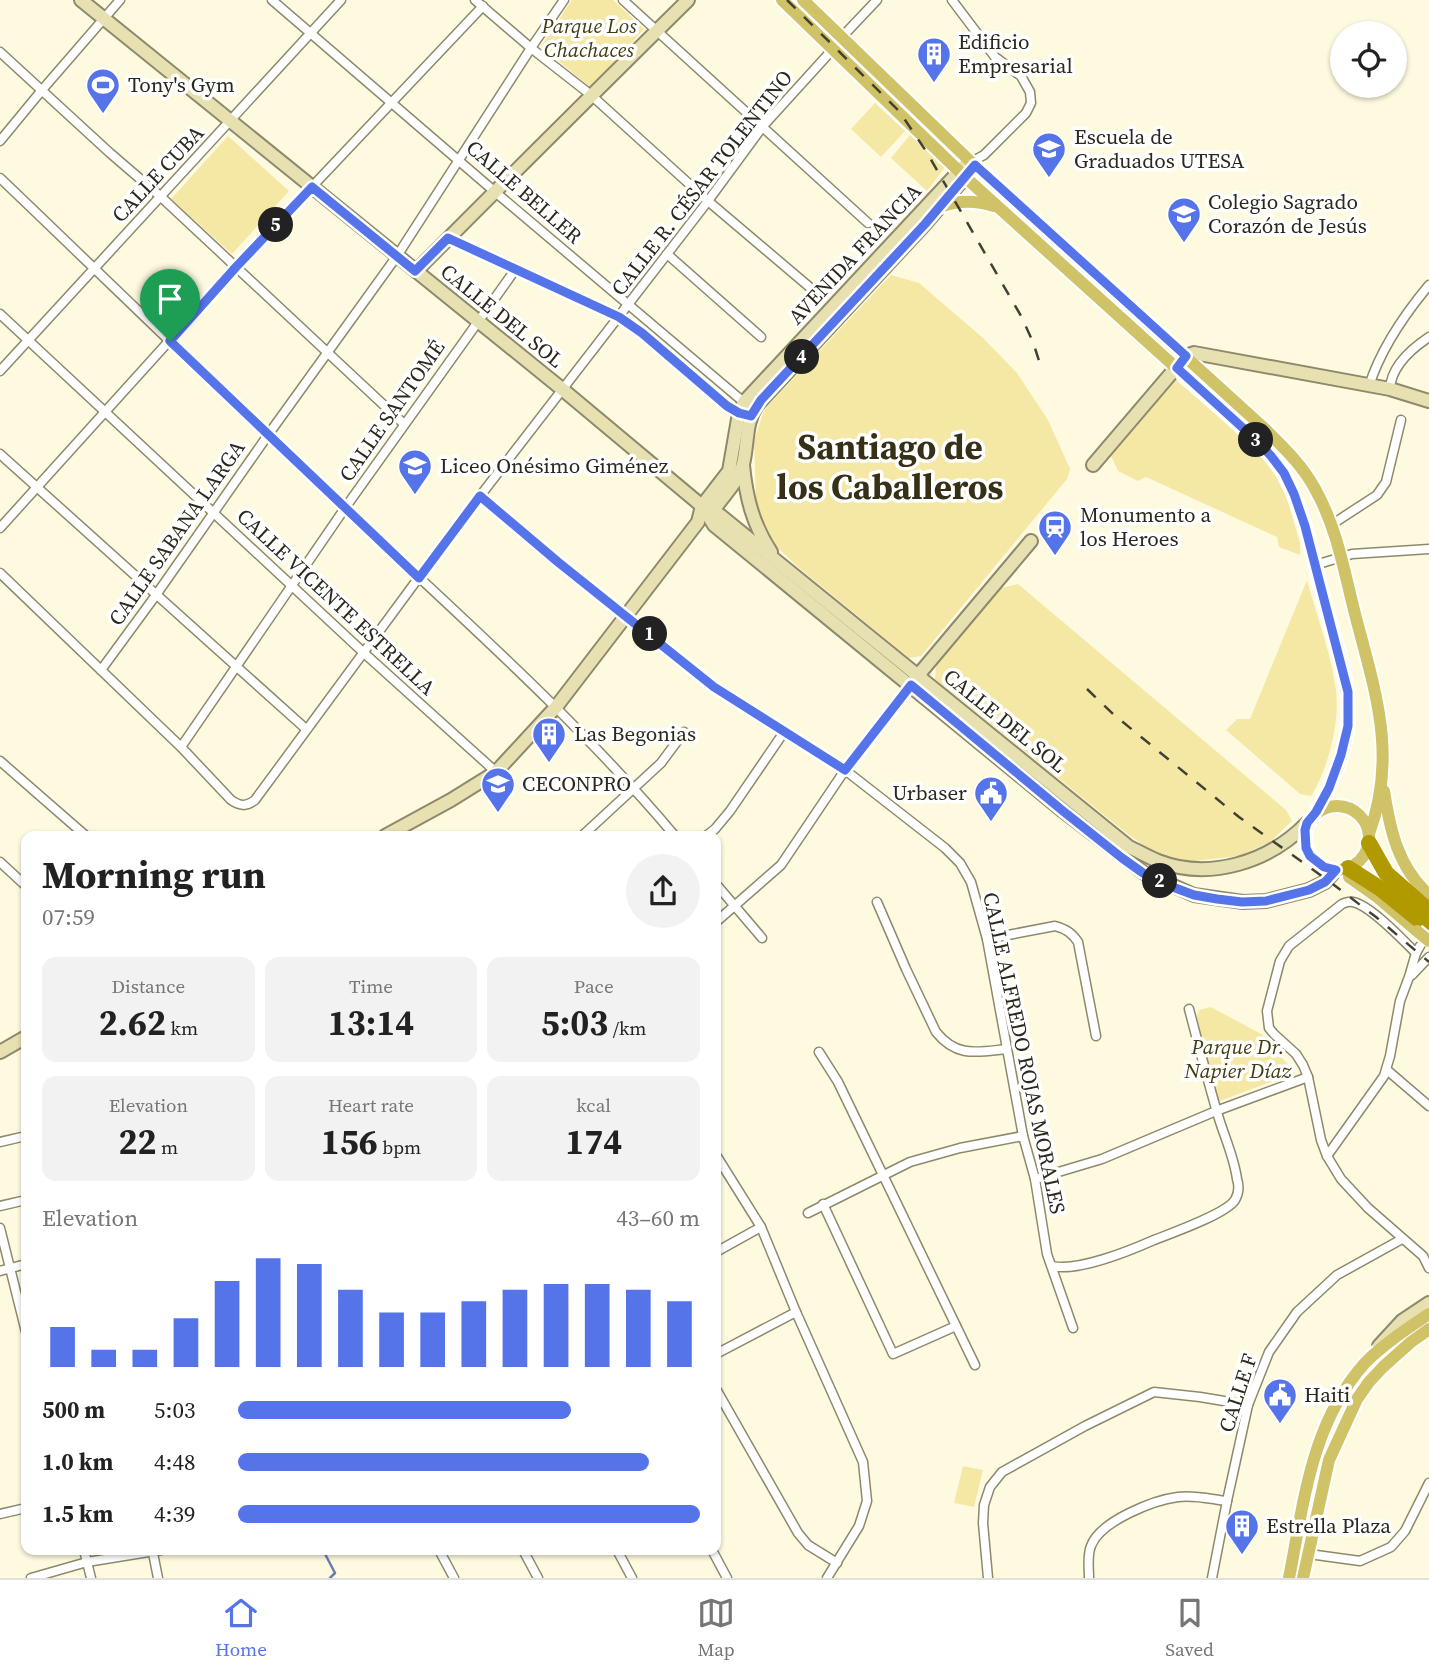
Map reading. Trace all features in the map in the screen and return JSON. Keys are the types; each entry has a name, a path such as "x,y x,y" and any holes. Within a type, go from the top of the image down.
{"highway":[{"path":"1369,838 1386,873 1429,911"},
{"path":"1341,869 1398,884 1423,930"}],"main road":[{"name":"CALLE DEL SOL","path":"81,0 562,389 715,525 915,680"},
{"path":"415,271 688,0"},
{"path":"782,0 962,174 1255,439 1284,473 1297,505 1315,565 1348,692 1349,708 1341,755 1329,788 1307,823 1304,839 1310,856 1324,867 1341,869 1423,930 1422,947"},
{"path":"803,0 973,163 1186,356 1289,453 1305,472 1331,525 1342,557 1377,698 1383,751 1380,798 1362,858 1341,869"},
{"name":"AVENIDA FRANCIA","path":"747,411 973,163"},
{"name":"AVENIDA FRANCIA","path":"747,411 761,400 940,207 962,174"},
{"path":"940,207 956,202 974,201 998,207"},
{"path":"1093,465 1186,356 1195,353 1390,389 1429,401"},
{"path":"747,411 743,465 746,493 752,517 776,562"},
{"path":"705,514 729,471 747,411"},
{"path":"394,831 496,772 556,707 705,514 736,479 743,465"},
{"name":"CALLE DEL SOL","path":"705,514 776,562 1143,873 1194,895 1242,902 1266,901 1309,890 1341,869"},
{"path":"915,680 1031,541"},
{"path":"1383,780 1394,841 1398,884 1429,895"},
{"path":"1316,812 1334,805 1353,810 1366,824 1369,838"},
{"name":"CALLE DEL SOL","path":"1067,806 1158,862 1185,868 1215,869 1245,863 1278,845 1307,823"},
{"path":"0,1052 21,1040"},
{"path":"1289,1578 1314,1455 1344,1390 1382,1341 1429,1303"},
{"path":"1367,1361 1429,1314"},
{"path":"1304,1578 1329,1460 1357,1399 1383,1367 1429,1329"},
{"path":"1383,1367 1429,1336"}],"street":[{"path":"0,141 120,0"},
{"name":"CALLE BELLER","path":"272,0 629,304 747,411"},
{"name":"CALLE CUBA","path":"0,371 341,0"},
{"path":"475,0 591,94 708,201 813,290"},
{"name":"CALLE SABANA LARGA","path":"101,670 397,256 564,0"},
{"path":"623,0 868,223"},
{"path":"841,38 877,0"},
{"path":"952,0 995,57 1021,76 1030,92 1031,103 1026,113 985,155 973,163"},
{"path":"0,528 236,267 483,6"},
{"name":"CALLE R. CÉSAR TOLENTINO","path":"181,747 231,800 244,806 255,800 480,496 763,127 833,49"},
{"path":"0,52 160,196 404,424"},
{"path":"0,178 556,707 634,788 671,831"},
{"path":"448,238 619,317 642,333 727,406 747,411"},
{"path":"667,254 761,337"},
{"name":"CALLE SANTOMÉ","path":"181,747 345,508 515,270"},
{"path":"1369,386 1389,342 1429,285"},
{"name":"CALLE VICENTE ESTRELLA","path":"0,314 364,653 496,772"},
{"path":"1390,389 1402,361 1429,337"},
{"path":"1331,525 1377,495 1385,482 1401,419"},
{"path":"0,454 306,729"},
{"name":"CALLE ALFREDO ROJAS MORALES","path":"480,496 714,687 845,770 953,855 971,882 987,939 1023,1136 1035,1178 1047,1254 1073,1328"},
{"path":"1315,565 1342,557 1429,549"},
{"path":"0,573 181,747"},
{"path":"721,918 781,865 845,770 915,680"},
{"path":"587,831 662,763 684,732"},
{"path":"712,831 730,811 784,732"},
{"path":"0,761 80,831"},
{"path":"0,862 21,881"},
{"path":"721,890 762,938"},
{"path":"877,902 906,969 942,1040 954,1048 972,1053 1007,1049"},
{"path":"1327,1156 1384,1076 1403,990 1422,947 1370,910 1360,904 1348,902 1289,946 1275,977 1267,1011 1269,1028 1296,1054 1303,1065 1321,1140 1327,1156 1340,1179 1368,1208 1423,1256 1429,1268"},
{"path":"987,939 1055,926 1072,934 1078,942 1096,1036"},
{"path":"1409,977 1428,961"},
{"path":"1052,1266 1059,1268 1084,1265 1145,1244 1227,1208 1235,1200 1237,1177 1189,1009"},
{"path":"819,1052 838,1082 975,1365"},
{"path":"1387,1069 1429,1106"},
{"path":"1035,1178 1102,1159 1216,1111 1308,1077"},
{"path":"808,1213 911,1162 960,1148 1023,1136"},
{"path":"0,1142 21,1137"},
{"path":"721,1163 761,1227 863,1462 867,1501 859,1526 827,1578"},
{"path":"0,1206 21,1201"},
{"path":"823,1204 893,1354 956,1326"},
{"path":"0,1227 21,1312"},
{"path":"721,1249 761,1227"},
{"name":"CALLE F","path":"1215,1577 1227,1501 1248,1405 1269,1352 1297,1312 1337,1275 1402,1239"},
{"path":"0,1271 21,1265"},
{"path":"721,1351 796,1312"},
{"path":"988,1578 984,1505 990,1487 1002,1472 1154,1392 1200,1396 1248,1405"},
{"path":"721,1398 798,1533 808,1545 837,1563"},
{"path":"1309,1554 1360,1561 1391,1548 1405,1531 1429,1483"},
{"path":"1089,1578 1090,1546 1097,1535 1115,1521 1133,1511 1176,1497 1194,1496 1227,1501"},
{"path":"0,1508 0,1514 21,1509"},
{"path":"85,1555 91,1578"},
{"path":"31,1578 87,1562 136,1555"},
{"path":"157,1555 158,1578"},
{"path":"442,1555 454,1578"},
{"path":"526,1555 538,1578"},
{"path":"620,1555 632,1578"},
{"path":"715,1555 727,1578"}],"green space":[{"name":"Parque Los Chachaces","path":"572,0 613,0 644,29 591,88 541,46"},
{"path":"875,103 905,131 881,157 851,129"},
{"path":"911,134 946,166 927,191 891,158"},
{"path":"228,136 289,191 232,254 171,199"},
{"path":"891,275 919,283 983,338 1017,373 1048,420 1070,469 1067,479 921,656 909,658 779,549 763,525 756,499 754,441 764,410"},
{"path":"1176,380 1251,445 1272,470 1285,492 1300,543 1300,555 1279,547 1277,537 1146,477 1138,481 1118,471 1111,456"},
{"path":"1307,580 1331,664 1337,704 1331,745 1323,773 1311,796 1300,794 1226,730 1237,719 1250,719"},
{"path":"1018,584 1286,810 1292,821 1270,842 1239,856 1194,861 1158,855 1129,835 935,679 936,666 1001,588"},
{"name":"Parque Dr. Napier Díaz","path":"1211,1007 1263,1035 1295,1073 1217,1102 1192,1030 1199,1010"},
{"path":"963,1466 983,1470 974,1507 954,1503"}],"waterway":[{"path":"326,1555 335,1573 330,1578"}],"railway":[{"path":"787,0 899,111 926,151 1021,316 1041,367"},
{"path":"1087,689 1113,714 1239,817 1376,917 1429,962"}],"place":[{"name":"Edificio Empresarial","path":"934,84"},
{"name":"Tony's Gym","path":"103,115"},
{"name":"Escuela de Graduados UTESA","path":"1049,179"},
{"name":"Colegio Sagrado Corazón de Jesús","path":"1184,244"},
{"name":"Liceo Onésimo Giménez","path":"415,496"},
{"name":"Monumento a los Heroes","path":"1055,557"},
{"name":"Las Begonias","path":"549,764"},
{"name":"CECONPRO","path":"498,814"},
{"name":"Urbaser","path":"991,823"},
{"name":"Haiti","path":"1280,1425"},
{"name":"Estrella Plaza","path":"1242,1556"}],"district":[{"name":"Santiago de los Caballeros","path":"890,467"}],"route":[{"path":"975,165 1186,356 1177,368 1255,439 1284,473 1305,526 1348,692 1348,726 1341,755 1329,788 1307,823 1304,839 1310,856 1316,863 1336,870 1325,882 1309,890 1266,901 1217,899 1194,895 1170,886 1143,873 1122,858 911,685 845,770 714,687 480,496 419,578 170,341 312,187 415,271 448,238 619,317 642,333 727,406 751,416 761,400 925,224 975,165"}]}
